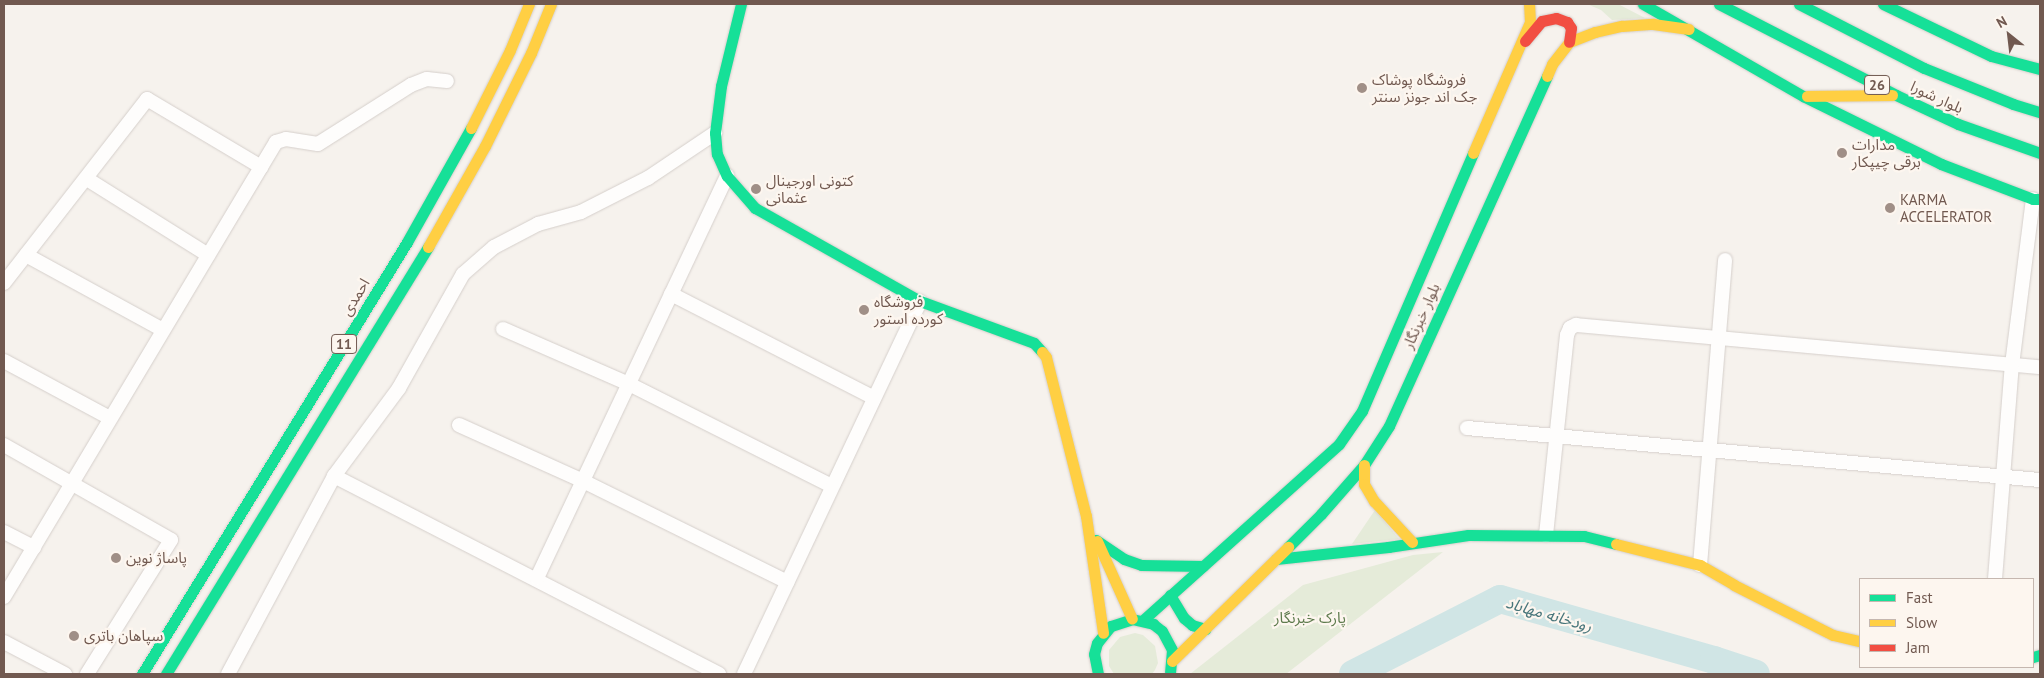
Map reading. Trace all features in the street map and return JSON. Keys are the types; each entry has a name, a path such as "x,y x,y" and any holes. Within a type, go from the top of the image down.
{"main road":[{"name":"احمدی","path":"142,674 406,242 468,133 510,50 528,4"},
{"name":"11","path":"166,674 429,245 485,146 531,53 551,4"},
{"path":"741,4 721,86 715,133 717,154 727,176 754,208 920,301 1034,343 1046,357 1086,516 1103,633 1086,674"},
{"name":"بلوار خبرنگار","path":"1103,633 1120,621 1137,619 1170,595 1339,444 1362,412 1521,46 1530,22 1529,4"},
{"path":"1642,4 1690,29 1803,96 1941,164 2036,199"},
{"name":"بلوار شورا","path":"1718,4 1896,95 1958,124 2040,153"},
{"name":"بلوار شورا","path":"1799,4 1924,68 2012,104 2040,112"},
{"path":"1883,4 1991,56 2040,69"},
{"path":"1521,46 1542,22 1556,18 1567,22 1570,28 1569,42 1595,32 1622,26 1654,24 1690,29"},
{"name":"بلوار خبرنگار","path":"1172,661 1321,514 1364,465 1389,426 1541,84 1552,64 1569,42"},
{"path":"1803,96 1896,95"},
{"path":"2013,144 2040,164"},
{"path":"1364,465 1364,484 1374,500 1412,542"},
{"path":"1086,516 1096,540 1137,619 1153,624 1168,640 1172,661 1168,674"},
{"path":"1276,559 1369,549 1468,535 1584,536 1700,565 1734,585 1833,635 1859,641"},
{"path":"1096,540 1124,560 1141,565 1203,566"},
{"path":"1170,595 1184,618 1192,625 1205,629"},
{"path":"1094,654 1098,674"}],"street":[{"path":"4,597 276,142 281,139 318,144 411,85 427,79 447,81"},
{"path":"4,283 147,99 261,167"},
{"path":"228,674 334,476 399,388 463,274 494,247 538,224 590,208 648,178 715,133"},
{"path":"537,578 727,176"},
{"path":"87,178 208,255"},
{"path":"1995,578 2012,364 2036,199"},
{"path":"26,255 163,330"},
{"path":"1700,565 1725,260"},
{"path":"671,294 874,398"},
{"path":"744,674 920,301"},
{"path":"1546,535 1570,328 1576,325 2040,367"},
{"path":"503,329 629,384 832,486"},
{"path":"4,361 110,418"},
{"path":"460,425 583,481 787,582"},
{"path":"1466,428 2040,480"},
{"path":"4,445 171,540 87,674"},
{"path":"334,476 537,578 719,674"},
{"path":"4,532 34,547"},
{"path":"4,642 65,674"}],"green space":[{"path":"1587,4 1618,4 1645,18 1612,20 1601,10"},
{"path":"1375,510 1399,539 1352,544"},
{"name":"پارک خبرنگار","path":"1443,552 1286,674 1190,674 1303,585 1413,555"},
{"path":"1135,633 1143,635 1155,646 1158,663 1155,670 1152,674 1114,674 1109,666 1109,650 1120,637"}],"waterway":[{"name":"رودخانه مهاباد","path":"1353,674 1500,599 1714,660 1756,674"}],"traffic: fast":[{"path":"741,4 721,86 715,133 717,154 727,176 755,208 920,301 1034,343 1042,352"},
{"path":"1643,4 1803,96 1941,164 2033,199 2040,199"},
{"path":"1719,4 1896,95 1958,124 2040,153"},
{"path":"1799,4 1924,68 2013,104 2040,112"},
{"path":"1883,4 1991,56 2040,69"},
{"path":"1288,547 1321,514 1364,465 1389,426 1547,76"},
{"path":"142,674 407,242 471,128"},
{"path":"1143,620 1339,444 1362,411 1473,153"},
{"path":"166,674 428,247"},
{"path":"1276,559 1388,547 1468,535 1584,536 1616,544"},
{"path":"1096,540 1124,559 1141,565 1203,566"},
{"path":"1170,595 1184,618 1192,625 1205,629"},
{"path":"1098,674 1094,654 1097,643 1111,626 1132,619 1153,624 1162,631 1172,650 1170,672"},
{"path":"2034,657 2040,655"}],"traffic: slow":[{"path":"471,128 510,50 529,4"},
{"path":"428,247 485,146 531,53 551,4"},
{"path":"1473,153 1530,22 1529,4"},
{"path":"1547,76 1552,64 1569,42 1595,32 1622,26 1653,24 1689,29"},
{"path":"1807,96 1892,95"},
{"path":"1042,352 1046,357 1086,516 1103,633"},
{"path":"1364,465 1364,484 1374,501 1412,542"},
{"path":"1097,541 1132,619"},
{"path":"1616,544 1700,565 1734,585 1833,635 1859,641"},
{"path":"1172,661 1288,547"}],"traffic: jam":[{"path":"1525,41 1542,21 1556,18 1567,22 1571,28 1569,42"}],"place":[{"name":"فروشگاه پوشاک جک اند جونز سنتر","path":"1362,88"},
{"name":"مدارات برقی چیپکار","path":"1842,153"},
{"name":"کتونی اورجینال عثمانی","path":"756,189"},
{"name":"KARMA ACCELERATOR","path":"1890,208"},
{"name":"فروشگاه کورده استور","path":"864,310"},
{"name":"پاساژ نوین","path":"116,558"},
{"name":"سپاهان باتری","path":"74,636"}]}
